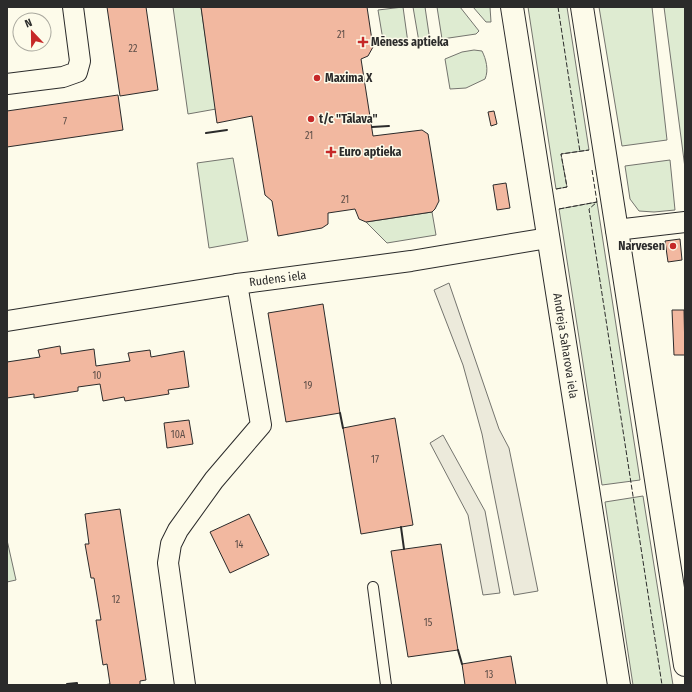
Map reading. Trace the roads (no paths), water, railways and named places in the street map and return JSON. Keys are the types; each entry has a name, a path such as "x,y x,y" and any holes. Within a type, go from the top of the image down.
{"street":[{"path":"7,84 63,77 77,72 80,62 73,7"},
{"name":"Andreja Saharova iela","path":"512,7 619,685"},
{"path":"582,7 685,665"},
{"path":"616,230 685,222"},
{"name":"Rudens iela","path":"7,321 237,284 404,262 548,238"},
{"path":"185,685 168,563 171,544 178,530 214,480 261,425 237,284"}],"lane":[{"path":"373,587 386,685"}],"place":[{"name":"Mēness aptieka","path":"363,42"},
{"name":"Maxima X","path":"317,78"},
{"name":"t/c \"Tālava\"","path":"311,119"},
{"name":"Euro aptieka","path":"331,152"},
{"name":"Narvesen","path":"673,246"}]}
